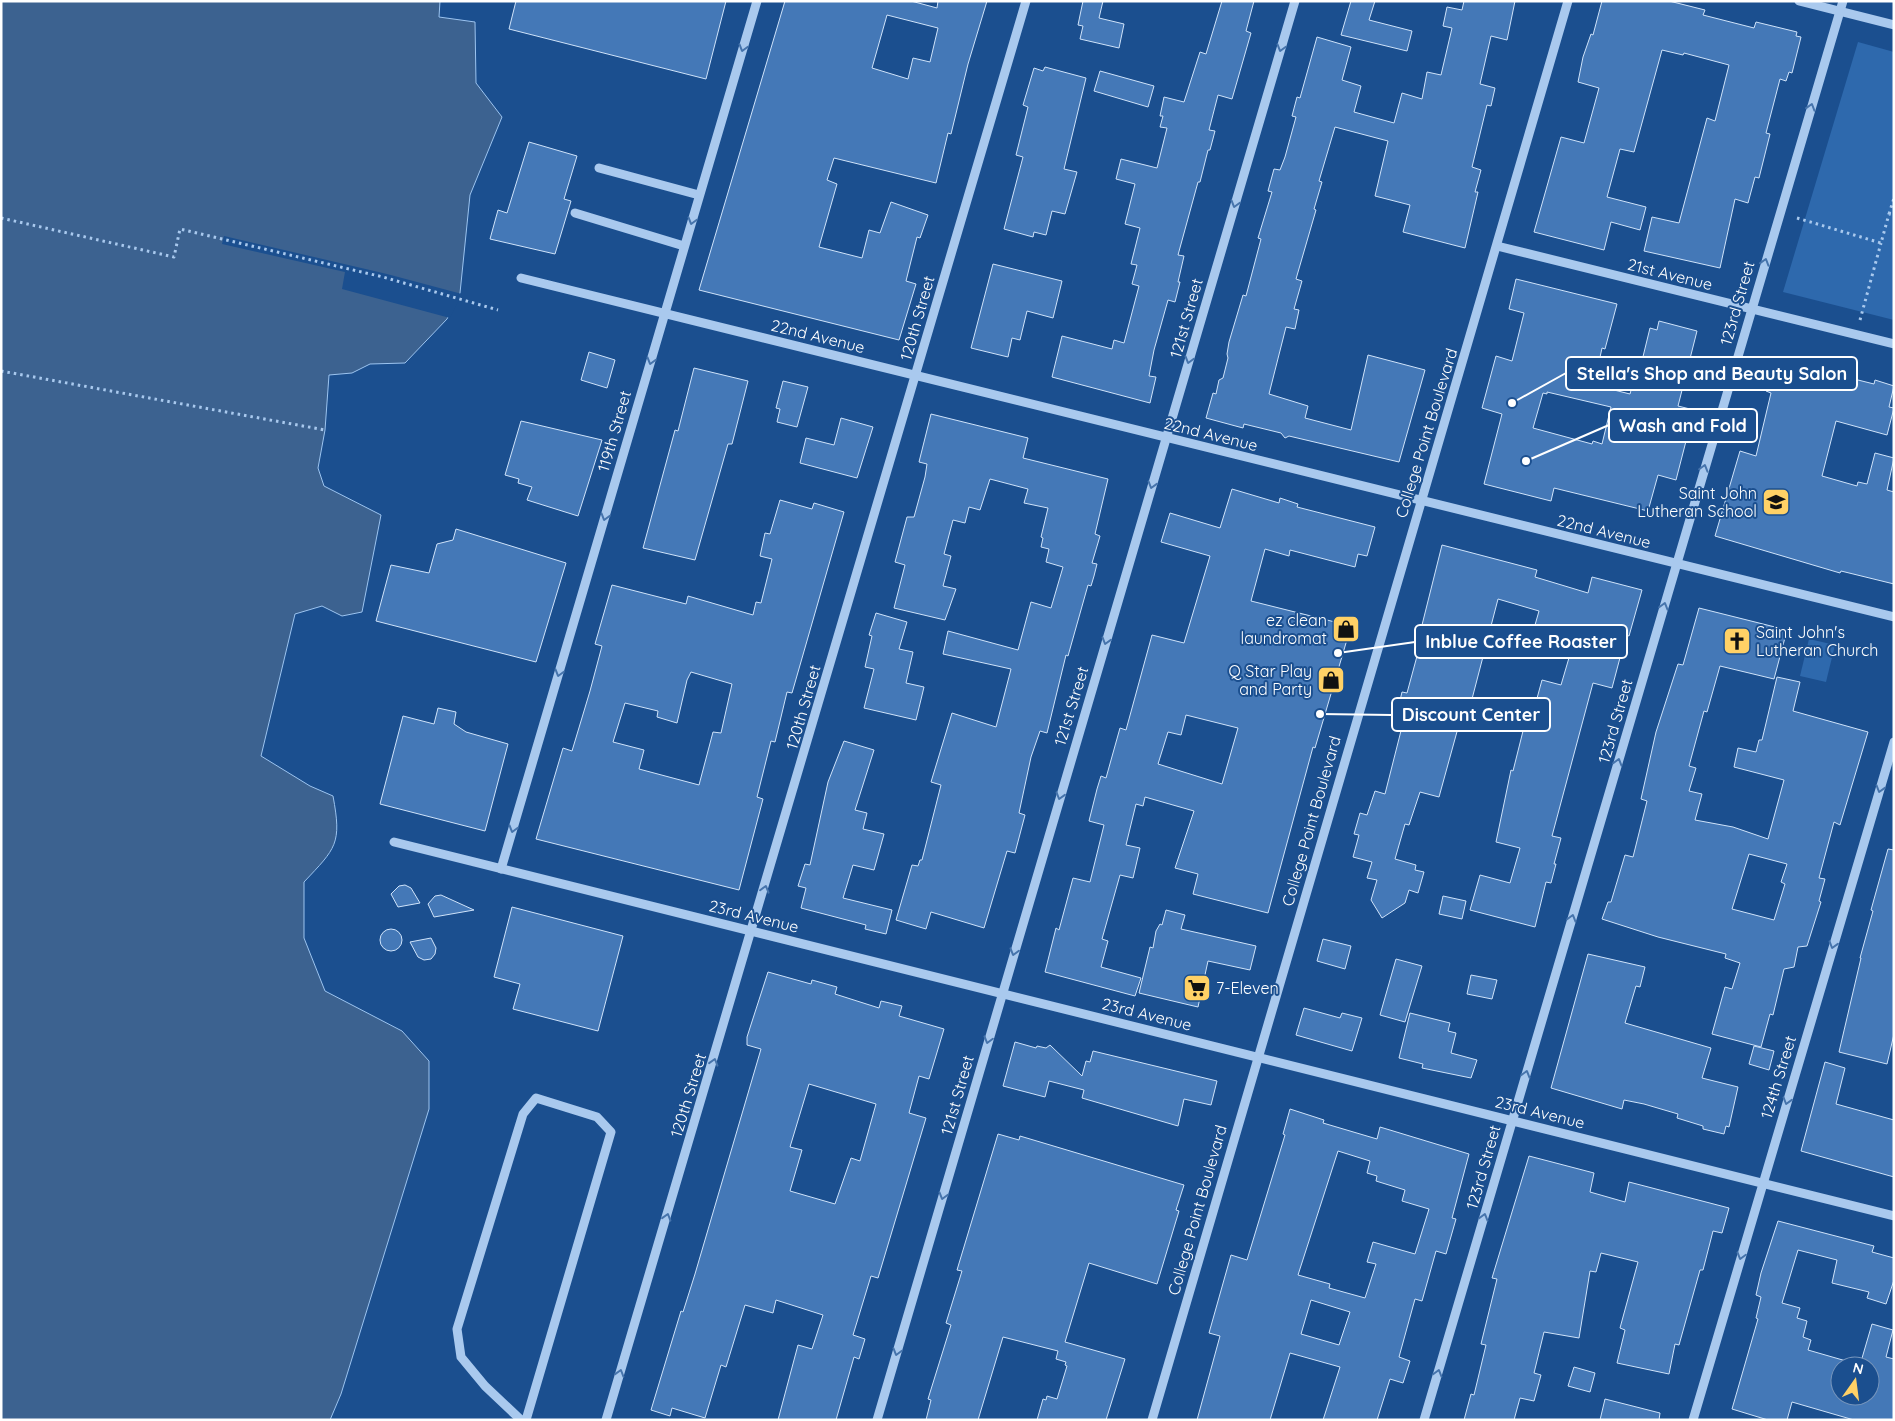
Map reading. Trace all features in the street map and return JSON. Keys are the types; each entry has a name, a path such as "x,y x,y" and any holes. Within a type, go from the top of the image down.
{"street":[{"name":"119th Street","path":"501,869 757,1"},
{"name":"120th Street","path":"606,1420 1026,1"},
{"name":"121st Street","path":"877,1420 1295,1"},
{"name":"College Point Boulevard","path":"1152,1420 1568,1"},
{"path":"1799,1 1894,25"},
{"name":"123rd Street","path":"1424,1420 1843,1"},
{"path":"599,168 699,195"},
{"path":"575,214 684,246"},
{"name":"21st Avenue","path":"1496,246 1894,344"},
{"name":"22nd Avenue","path":"521,278 1676,565 1894,617"},
{"name":"124th Street","path":"1693,1420 1894,742"},
{"name":"23rd Avenue","path":"394,842 1894,1216"},
{"path":"521,1420 485,1386 462,1357 457,1329 522,1114 536,1098 597,1117 611,1132 526,1420"}],"path":[{"path":"1860,320 1881,243 1892,214 1894,198"},
{"path":"1,218 174,256 180,229 383,277 498,310"},
{"path":"1797,218 1881,243"},
{"path":"1,371 325,430"}],"shaded area":[{"path":"1,1 440,1 439,17 475,22 476,83 502,117 470,195 460,293 447,319 405,363 370,364 352,373 329,375 325,430 318,468 324,486 381,515 362,612 342,616 322,606 295,614 261,756 310,786 333,796 337,825 334,844 330,853 304,882 304,938 325,991 402,1031 429,1061 429,1109 341,1394 330,1420 1,1420"},
{"path":"1858,42 1894,52 1894,320 1783,292"},
{"path":"1809,639 1835,645 1826,682 1800,676"}],"pier":[{"path":"224,236 387,274 462,294 450,318 342,289 345,272 222,244"}],"building":[{"path":"516,1 726,1 706,79 509,29"},
{"path":"785,1 911,1 937,8 938,1 987,1 968,64 951,134 948,133 936,183 834,158 827,180 837,184 819,247 862,258 869,230 880,233 891,202 928,215 920,238 917,237 906,281 916,284 899,340 699,290","holes":["887,15 938,28 930,62 913,58 908,79 872,68"]},
{"path":"1083,1 1103,1 1099,18 1124,24 1119,48 1080,39 1083,26 1078,25"},
{"path":"1222,1 1254,1 1246,31 1251,33 1232,99 1218,95 1209,130 1215,131 1200,182 1198,182 1178,255 1184,256 1175,302 1168,300 1154,350 1149,376 1156,377 1150,403 1052,377 1062,336 1112,349 1114,340 1124,343 1139,286 1132,284 1137,265 1131,264 1140,228 1125,224 1135,184 1116,179 1121,159 1157,168 1167,128 1160,127 1163,116 1160,116 1164,97 1184,102 1200,52 1206,54"},
{"path":"1351,1 1375,1 1369,20 1412,31 1407,51 1341,35"},
{"path":"1464,1 1515,1 1507,40 1491,36 1480,84 1495,88 1491,106 1487,105 1472,167 1481,170 1465,248 1403,232 1410,205 1375,196 1388,141 1335,127 1319,181 1322,182 1314,209 1316,210 1296,279 1302,281 1294,309 1299,310 1295,329 1286,327 1269,394 1308,406 1305,418 1351,430 1368,355 1425,370 1399,462 1289,436 1285,438 1281,433 1244,424 1243,428 1206,418 1213,393 1216,394 1219,380 1223,378 1228,358 1229,342 1243,295 1246,296 1261,239 1258,238 1272,192 1268,191 1274,169 1280,170 1285,157 1296,117 1292,116 1297,97 1300,98 1317,37 1351,47 1342,80 1361,86 1354,112 1394,123 1402,93 1422,99 1427,72 1441,75 1452,28 1443,26 1447,7 1462,10"},
{"path":"1602,1 1669,1 1705,10 1703,15 1754,28 1756,22 1797,32 1796,36 1801,37 1792,73 1789,72 1786,81 1780,79 1766,133 1770,134 1759,178 1755,177 1748,203 1735,199 1720,268 1644,251 1652,217 1679,223 1707,118 1715,121 1729,65 1684,53 1683,55 1662,50 1634,152 1620,149 1607,197 1646,207 1640,230 1611,222 1604,250 1534,232 1561,137 1584,143 1599,88 1578,82 1583,57 1591,34 1593,35"},
{"path":"1045,67 1086,78 1064,169 1077,172 1065,214 1052,211 1046,235 1034,232 1033,237 1004,229 1023,157 1016,155 1028,107 1023,105 1034,68 1043,71"},
{"path":"1100,71 1154,86 1148,107 1094,91"},
{"path":"529,142 577,156 564,199 571,201 555,254 490,239 498,210 507,213"},
{"path":"993,264 1062,281 1053,318 1027,311 1020,340 1012,338 1008,357 971,348"},
{"path":"1516,279 1617,304 1605,349 1602,348 1594,385 1630,394 1635,376 1638,377 1650,328 1657,330 1659,321 1697,331 1678,406 1694,410 1676,480 1658,475 1648,511 1554,488 1551,501 1484,484 1502,414 1482,408 1496,356 1512,361 1524,313 1509,309","holes":["1547,392 1611,407 1602,444 1593,441 1592,444 1533,428 1543,393 1547,394"]},
{"path":"589,352 615,360 607,388 581,380"},
{"path":"1774,359 1874,384 1875,380 1894,386 1889,407 1894,408 1887,435 1836,421 1822,476 1857,486 1858,482 1867,484 1875,453 1894,458 1887,490 1894,492 1894,584 1841,571 1840,573 1715,536 1740,451 1756,456 1771,393 1766,391"},
{"path":"694,368 748,381 732,444 728,444 695,560 643,548 675,430 678,431"},
{"path":"783,381 808,387 797,427 777,422 780,409 776,408"},
{"path":"931,414 1028,438 1023,458 1108,479 1095,534 1100,536 1092,563 1097,564 1094,576 1091,586 1088,585 1068,656 1066,655 1047,733 1040,731 1031,757 1019,813 1025,815 1015,853 1007,851 984,928 931,912 926,929 896,920 912,865 918,866 920,860 922,860 941,785 931,782 952,713 996,727 1011,669 943,654 948,631 1018,650 1031,602 1051,608 1063,567 1046,562 1049,549 1041,547 1043,538 1041,537 1048,508 1024,503 1028,489 990,479 980,510 969,507 965,523 953,520 944,554 951,556 943,586 956,589 945,620 894,608 905,565 895,562 907,517 914,517 925,477 927,464 919,462"},
{"path":"841,418 873,427 857,478 800,463 806,438 834,445"},
{"path":"521,421 602,440 578,516 527,500 532,487 518,483 519,479 505,475"},
{"path":"1232,489 1279,503 1280,498 1298,504 1297,507 1375,527 1367,556 1358,554 1355,567 1290,550 1289,556 1265,549 1251,601 1351,626 1315,748 1313,747 1268,913 1193,894 1198,874 1175,868 1194,811 1145,797 1143,806 1136,804 1126,845 1140,848 1133,878 1120,875 1102,939 1108,941 1101,967 1141,978 1135,996 1045,972 1056,928 1059,930 1073,878 1090,882 1104,825 1089,821 1097,789 1101,776 1106,778 1120,728 1126,730 1152,635 1184,643 1210,556 1161,542 1170,513 1220,528","holes":["1186,715 1238,728 1222,784 1158,764 1168,732 1181,735"]},
{"path":"780,500 812,509 814,503 844,512 792,693 787,692 775,742 771,741 757,797 763,799 739,890 536,839 563,748 572,751 590,691 602,646 595,644 612,585 686,604 688,596 753,615 756,602 761,603 772,559 760,556 765,533 770,534","holes":["691,672 732,684 721,733 713,732 699,785 639,769 644,750 613,742 625,703 658,711 657,717 677,723 687,680"]},
{"path":"456,529 566,563 536,662 376,621 391,565 429,573 437,544 453,540"},
{"path":"1442,545 1537,570 1535,577 1588,593 1592,577 1642,590 1629,636 1626,635 1612,688 1593,683 1552,836 1561,838 1554,864 1556,864 1551,883 1546,882 1535,927 1470,910 1480,875 1510,883 1520,848 1496,842 1511,770 1513,771 1525,723 1530,724 1542,680 1561,685 1571,651 1531,639 1539,611 1498,599 1472,699 1468,698 1439,797 1420,792 1409,825 1405,824 1395,859 1416,865 1415,870 1424,872 1418,893 1409,890 1405,903 1382,918 1371,900 1377,880 1367,878 1372,862 1353,857 1359,835 1354,834 1360,813 1367,815 1375,791 1385,794 1405,715 1397,713 1402,692 1407,693 1423,634 1420,633"},
{"path":"1699,608 1787,630 1774,679 1720,666 1707,712 1704,711 1689,766 1696,768 1689,791 1702,794 1695,820 1733,827 1768,839 1784,780 1734,767 1738,748 1756,752 1759,740 1762,740 1777,677 1800,682 1793,711 1868,732 1840,825 1834,822 1819,878 1825,879 1819,901 1821,902 1807,946 1798,947 1794,967 1784,969 1773,1015 1770,1014 1761,1047 1712,1034 1725,987 1732,989 1740,963 1725,958 1726,954 1658,937 1602,919 1608,902 1611,902 1625,855 1633,857 1647,801 1641,799 1656,732 1678,664 1683,665","holes":["1749,854 1787,864 1781,882 1785,884 1774,920 1732,909"]},
{"path":"876,613 907,622 899,649 913,652 906,683 924,687 916,720 864,708 874,669 865,667 872,636 869,635"},
{"path":"438,708 456,712 454,724 466,732 508,744 485,831 380,804 403,716 434,724"},
{"path":"844,741 874,750 855,810 867,813 863,829 884,834 874,870 853,865 843,898 892,910 886,934 865,929 866,925 801,908 806,888 798,886 805,864 810,865 828,782"},
{"path":"1888,849 1894,850 1894,1034 1887,1064 1839,1052 1860,958 1873,911 1871,910"},
{"path":"405,885 411,888 420,903 398,907 391,894 399,886"},
{"path":"441,895 474,910 434,917 428,904 435,896"},
{"path":"1443,896 1466,901 1462,919 1439,914"},
{"path":"512,907 623,936 598,1031 513,1009 520,984 494,977"},
{"path":"1166,910 1185,915 1181,929 1256,946 1250,970 1208,961 1198,1007 1139,993 1150,947 1153,948 1156,931 1160,924 1162,925"},
{"path":"391,929 401,936 402,940 395,950 391,951 381,944 380,940 387,930"},
{"path":"431,938 436,948 435,954 431,959 424,960 418,957 410,942"},
{"path":"1323,939 1351,946 1345,969 1317,961"},
{"path":"1588,954 1645,967 1640,987 1636,986 1625,1023 1711,1048 1702,1078 1738,1087 1729,1127 1726,1126 1724,1134 1703,1129 1703,1126 1677,1118 1678,1114 1644,1104 1624,1100 1622,1109 1551,1088"},
{"path":"1396,959 1422,966 1405,1022 1380,1015"},
{"path":"768,972 811,984 812,980 837,987 835,994 879,1008 881,1001 902,1006 899,1016 944,1029 929,1079 919,1076 909,1113 926,1118 878,1278 871,1276 853,1335 865,1339 859,1359 854,1357 836,1420 778,1420 798,1345 812,1349 823,1315 776,1300 773,1313 745,1305 726,1367 721,1365 705,1418 672,1408 670,1416 651,1410 681,1311 683,1312 695,1274 761,1049 747,1045 747,1037","holes":["809,1084 876,1104 860,1161 851,1158 835,1204 790,1191 802,1150 790,1147"]},
{"path":"1471,975 1497,980 1492,999 1467,994"},
{"path":"1304,1008 1340,1018 1342,1013 1362,1018 1352,1051 1296,1035"},
{"path":"1410,1013 1450,1023 1448,1031 1456,1033 1451,1053 1477,1060 1471,1078 1422,1068 1423,1064 1399,1058"},
{"path":"1015,1042 1036,1048 1037,1046 1046,1048 1050,1045 1082,1076 1086,1061 1090,1062 1093,1051 1217,1081 1211,1105 1184,1099 1178,1126 1082,1098 1084,1090 1049,1081 1045,1097 1003,1086"},
{"path":"1754,1046 1774,1051 1769,1070 1749,1064"},
{"path":"1825,1062 1845,1068 1836,1104 1894,1120 1894,1177 1801,1151"},
{"path":"1290,1109 1324,1120 1323,1123 1377,1139 1380,1127 1469,1154 1452,1218 1456,1219 1446,1254 1436,1251 1422,1301 1415,1299 1399,1357 1410,1361 1403,1383 1390,1379 1377,1420 1323,1420 1340,1367 1290,1353 1270,1420 1197,1420 1220,1336 1209,1333 1231,1255 1247,1260 1285,1135 1283,1134","holes":["1338,1151 1370,1161 1367,1173 1377,1176 1376,1181 1405,1190 1402,1201 1429,1209 1415,1254 1373,1242 1367,1262 1376,1264 1365,1298 1329,1288 1330,1284 1298,1275","1311,1300 1350,1312 1339,1345 1301,1334"]},
{"path":"998,1134 1019,1140 1020,1136 1184,1185 1176,1210 1179,1211 1157,1284 1089,1263 1065,1342 1125,1359 1106,1420 1037,1420 1043,1399 1046,1400 1047,1396 1057,1399 1067,1366 1065,1365 1066,1362 1056,1359 1058,1351 1003,1337 978,1420 926,1420 931,1400 928,1399 951,1325 946,1323 962,1271 957,1270"},
{"path":"1529,1156 1594,1173 1590,1192 1625,1202 1629,1182 1729,1208 1722,1233 1713,1231 1703,1270 1700,1270 1679,1345 1675,1344 1669,1374 1617,1363 1625,1330 1620,1328 1638,1262 1601,1253 1596,1272 1590,1271 1579,1338 1544,1332 1534,1373 1541,1375 1534,1401 1520,1398 1514,1420 1464,1420 1471,1394 1474,1395 1486,1345 1481,1344 1497,1279 1492,1278"},
{"path":"1778,1221 1874,1246 1872,1252 1894,1258 1894,1280 1886,1304 1867,1298 1869,1292 1832,1283 1837,1260 1798,1250 1782,1303 1800,1308 1797,1318 1807,1321 1803,1337 1811,1340 1808,1350 1830,1356 1830,1406 1880,1406 1880,1356 1863,1356 1872,1324 1893,1330 1886,1357 1894,1359 1894,1420 1854,1420 1792,1402 1787,1420 1768,1420 1732,1409 1758,1319 1756,1318 1761,1297 1756,1295"},
{"path":"1574,1367 1595,1373 1590,1392 1568,1386"},
{"path":"1605,1399 1660,1413 1659,1420 1600,1420"}],"place":[{"name":"Stella's Shop and Beauty Salon","path":"1512,403"},
{"name":"Wash and Fold","path":"1526,461"},
{"name":"Saint John Lutheran School","path":"1776,502"},
{"name":"ez clean laundromat","path":"1346,629"},
{"name":"Saint John's Lutheran Church","path":"1737,641"},
{"name":"Inblue Coffee Roaster","path":"1338,653"},
{"name":"Q Star Play and Party","path":"1331,680"},
{"name":"Discount Center","path":"1320,714"},
{"name":"7-Eleven","path":"1197,988"}]}
